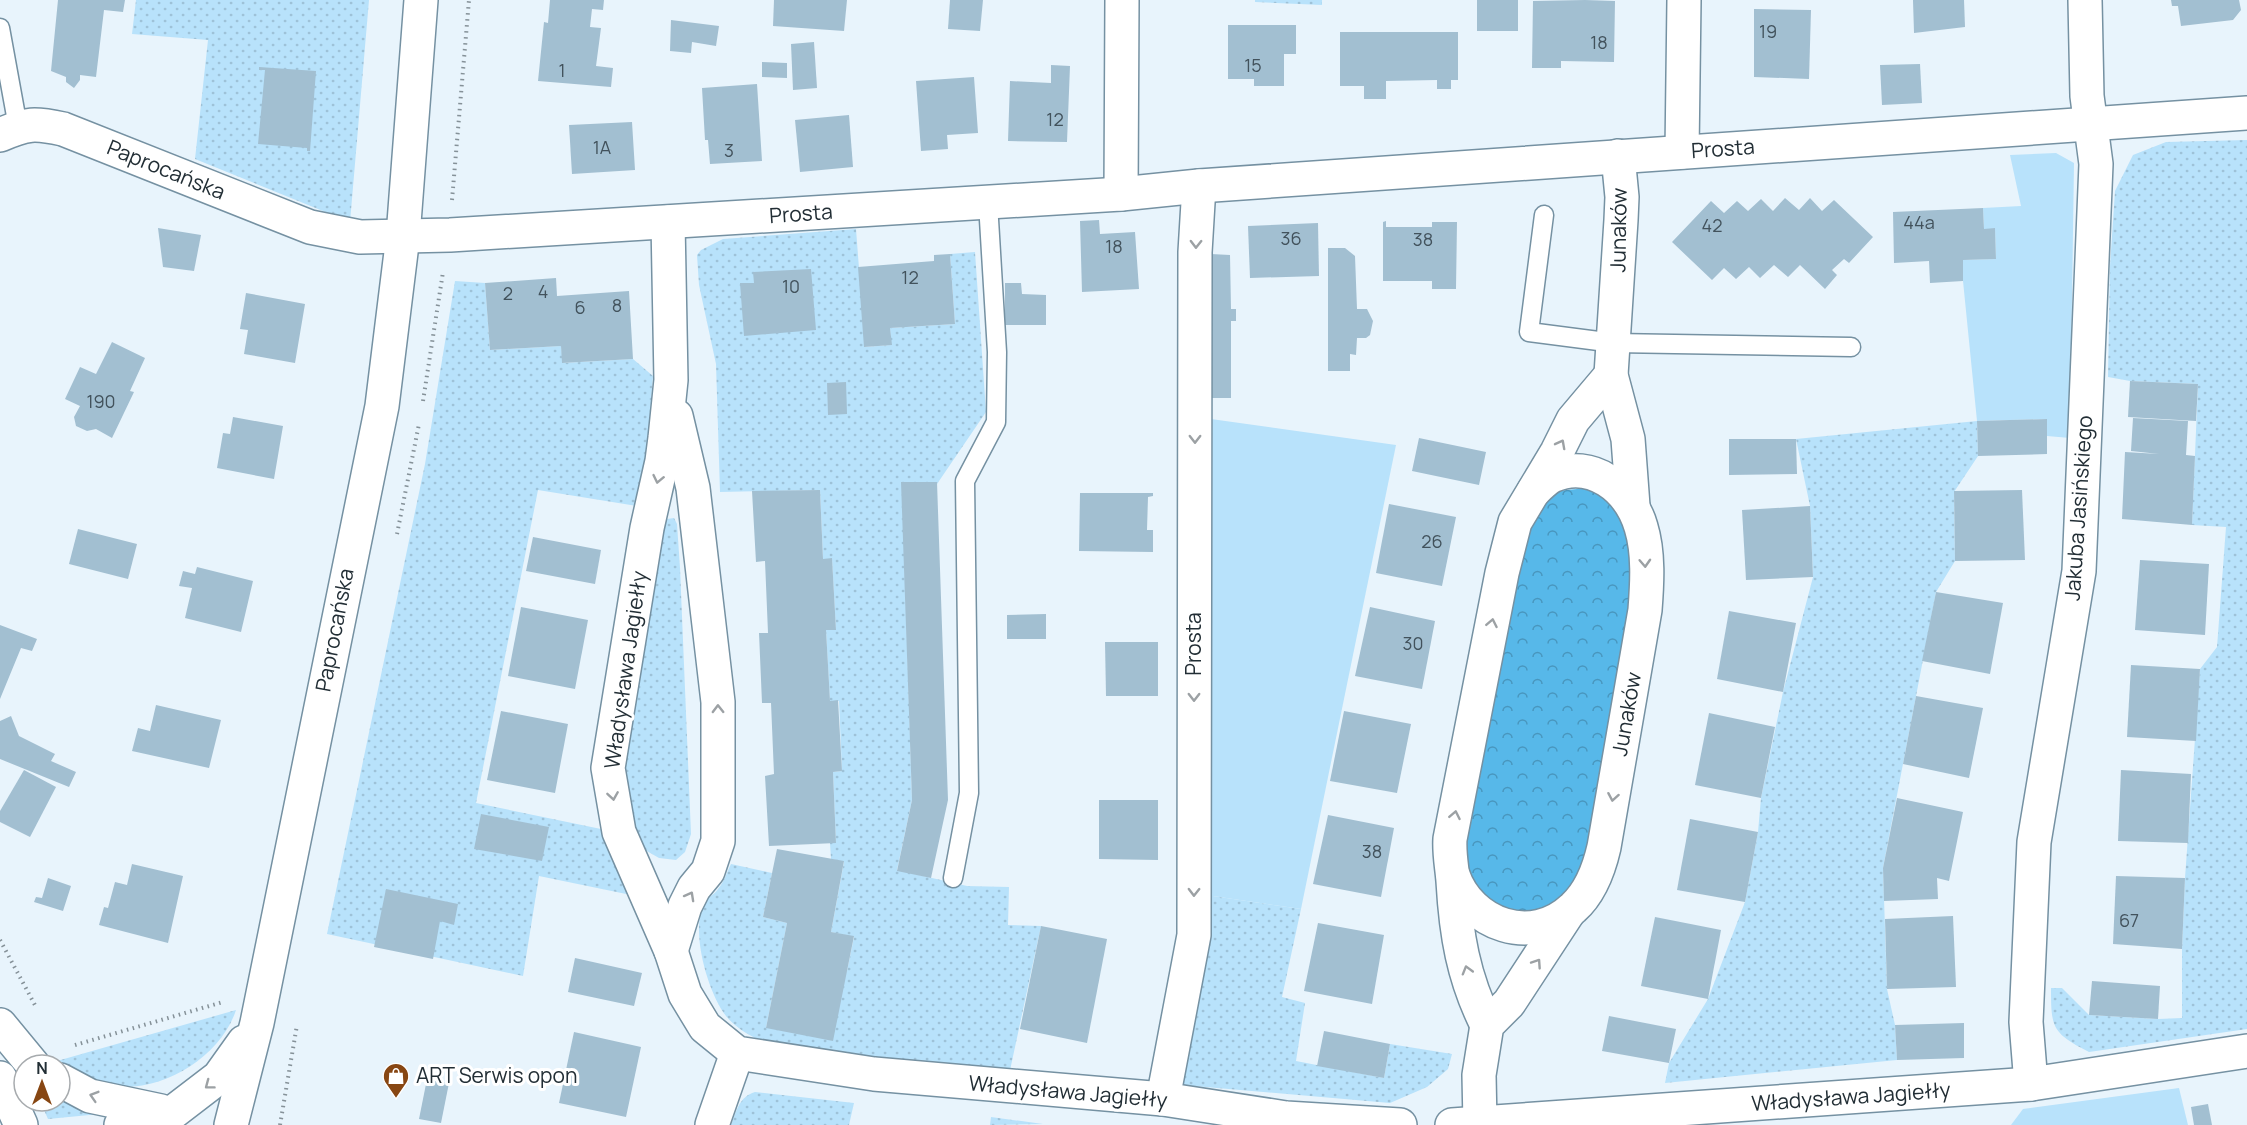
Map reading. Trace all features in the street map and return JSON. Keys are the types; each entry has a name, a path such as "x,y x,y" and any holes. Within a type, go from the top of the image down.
{"street":[{"name":"Paprocańska","path":"231,1125 257,1023 382,406 403,236 421,0"},
{"path":"1121,194 1122,0"},
{"path":"1682,152 1684,0"},
{"name":"Jakuba Jasińskiego","path":"2031,1084 2026,1022 2034,842 2079,571 2096,164 2087,96 2085,0"},
{"name":"Prosta","path":"403,236 988,203 2090,122 2247,113"},
{"name":"Paprocańska","path":"9,131 38,123 63,129 310,227 360,237 403,236"},
{"name":"Junaków","path":"1611,375 1573,420 1557,452 1515,522 1502,573 1450,839 1458,937 1476,1001 1487,1025 1509,1003 1568,913 1591,886 1600,865 1643,623 1646,591 1644,545 1641,527 1633,506 1628,440 1611,375 1622,220 1618,156"},
{"name":"Prosta","path":"1164,1100 1194,935 1195,252 1199,186"},
{"name":"Władysława Jagiełły","path":"668,222 671,380 662,461 647,528 608,768 619,832 671,951 685,994 705,1027 737,1053 874,1074 1164,1100 1286,1118 1400,1125"},
{"name":"Władysława Jagiełły","path":"671,380 680,437 693,488 718,702 718,841 708,871 694,888 685,906 671,951"},
{"name":"Junaków","path":"1530,494 1552,477 1570,471 1586,471 1612,483 1633,506"},
{"name":"Junaków","path":"1452,873 1459,891 1469,904 1480,914 1498,923 1513,927 1535,927 1568,913"},
{"name":"Paprocańska","path":"121,1125 172,1113 219,1077 257,1023"},
{"path":"0,1024 23,1053"},
{"path":"1466,1125 1487,1025"},
{"name":"Władysława Jagiełły","path":"1466,1125 2031,1084 2247,1051"},
{"path":"712,1125 737,1053"},
{"path":"0,1078 21,1125"},
{"path":"72,1086 90,1096 172,1113"}],"lane":[{"path":"0,28 9,131"},
{"path":"953,878 969,793 965,481 996,422 997,352 988,203"},
{"path":"1544,214 1529,332 1614,343 1851,346"}],"path":[{"path":"0,939 38,1010"},
{"path":"280,1125 297,1024"}],"shaded area":[{"path":"136,0 369,0 350,222 195,159 208,40 132,34"},
{"path":"1255,0 1322,0 1322,5 1255,2"},
{"path":"2247,140 2247,1029 2089,1052 2067,1040 2056,1028 2053,1021 2051,988 2062,988 2089,1015 2182,1018 2185,878 2200,669 2217,647 2226,527 2192,525 2198,384 2130,381 2108,377 2110,266 2115,191 2133,155 2166,142"},
{"path":"2056,153 2074,163 2070,438 2047,436 2046,419 1977,421 1963,281 1963,260 1996,259 1995,229 1984,229 1983,208 2021,206 2010,155"},
{"path":"856,229 865,347 891,345 890,328 955,324 950,254 975,252 986,412 937,484 902,482 912,800 897,870 967,886 1009,887 1008,925 1041,926 1009,1075 912,1066 759,1040 733,1024 719,1006 707,977 700,944 699,928 705,902 717,891 731,864 772,873 763,917 787,923 766,1028 847,971 854,937 831,932 844,862 831,859 830,843 836,843 833,772 842,771 839,701 830,701 826,630 836,630 832,559 823,559 820,490 720,492 716,364 699,285 697,255 701,250 723,239"},
{"path":"455,281 485,283 490,350 561,346 563,363 633,359 653,376 643,507 538,490 476,803 601,829 631,895 539,876 523,976 327,934 425,464"},
{"path":"1211,419 1396,445 1301,909 1206,895"},
{"path":"1977,421 1978,456 1954,492 1955,561 1936,592 1883,868 1887,989 1895,1025 1897,1060 1665,1083 1669,1063 1708,999 1745,902 1758,832 1761,798 1783,692 1813,577 1810,506 1796,439"},
{"path":"674,518 677,524 680,568 691,834 685,852 676,860 659,858 645,850 632,832 621,771 664,526 667,519"},
{"path":"1206,895 1301,909 1282,997 1305,1003 1296,1061 1384,1078 1390,1044 1452,1054 1448,1069 1427,1087 1390,1103 1182,1085"},
{"path":"236,1010 228,1028 201,1058 166,1079 146,1085 126,1087 100,1083 72,1070 72,1057"},
{"path":"2179,1088 2188,1125 2011,1125 2023,1109"},
{"path":"755,1092 854,1103 849,1125 731,1125 742,1101"},
{"path":"72,1103 100,1114 48,1119 45,1113 72,1113"},
{"path":"991,1117 1043,1124 990,1125"}],"green space":[{"path":"1588,488 1615,502 1632,553 1637,605 1588,861 1567,895 1540,912 1502,912 1467,878 1462,847 1531,514 1555,491"}],"building":[{"path":"58,0 125,0 123,12 104,10 96,77 80,75 80,80 74,88 66,82 66,77 51,71"},
{"path":"550,0 604,0 603,10 592,9 590,27 601,28 596,66 613,68 611,87 538,81 544,22 548,23"},
{"path":"774,0 847,0 844,31 773,26"},
{"path":"950,0 983,0 980,31 948,29"},
{"path":"1477,0 1518,0 1518,31 1477,31"},
{"path":"1913,0 1964,0 1965,27 1914,33"},
{"path":"2171,0 2239,0 2241,10 2233,20 2181,26 2178,6 2172,6"},
{"path":"1533,1 1615,1 1614,62 1561,61 1561,68 1532,68"},
{"path":"1754,9 1811,10 1809,79 1754,77"},
{"path":"671,20 719,26 716,46 692,42 691,53 670,51"},
{"path":"1228,25 1296,25 1296,54 1284,54 1284,86 1254,86 1254,79 1228,79"},
{"path":"1340,32 1458,32 1458,80 1451,80 1451,89 1437,89 1437,80 1386,81 1386,99 1364,99 1364,86 1340,86"},
{"path":"814,42 817,88 793,90 791,44"},
{"path":"762,62 787,63 787,78 762,77"},
{"path":"1920,64 1922,103 1882,105 1880,65"},
{"path":"1051,65 1070,66 1067,142 1008,141 1010,81 1051,83"},
{"path":"259,67 316,71 310,151 307,151 307,148 258,144 265,70 259,70"},
{"path":"974,77 978,133 947,135 948,149 921,151 916,81"},
{"path":"757,84 762,161 710,164 708,140 705,140 702,88"},
{"path":"849,115 853,167 800,172 795,120"},
{"path":"632,122 635,170 572,174 569,125"},
{"path":"1785,198 1799,210 1810,198 1822,211 1834,200 1873,237 1849,263 1844,259 1832,270 1837,275 1825,289 1800,265 1788,277 1774,265 1760,278 1749,267 1736,279 1724,268 1712,280 1672,242 1711,201 1724,213 1737,201 1748,211 1761,199 1773,211"},
{"path":"1983,208 1984,229 1995,228 1996,259 1963,260 1963,281 1930,283 1929,261 1894,263 1893,212"},
{"path":"1099,220 1100,234 1135,232 1139,289 1082,292 1080,221"},
{"path":"1386,221 1386,227 1432,227 1432,222 1457,222 1456,289 1432,289 1432,281 1383,281 1383,222"},
{"path":"1318,223 1319,276 1250,278 1248,226"},
{"path":"158,228 201,235 194,271 163,267"},
{"path":"1328,248 1345,248 1355,256 1357,309 1367,309 1373,321 1370,335 1366,338 1357,338 1356,355 1350,354 1350,371 1328,371"},
{"path":"950,254 955,324 890,328 892,345 864,347 858,267 934,261 934,255"},
{"path":"1211,254 1230,255 1231,309 1236,309 1236,321 1231,321 1231,398 1208,398"},
{"path":"811,269 816,330 744,336 740,283 754,283 753,272"},
{"path":"556,278 557,296 629,291 633,359 562,363 561,346 490,350 485,283"},
{"path":"1005,283 1021,283 1022,294 1046,295 1046,325 1005,325"},
{"path":"246,293 305,304 295,363 244,354 248,330 240,329"},
{"path":"112,342 145,358 130,391 134,392 112,438 96,429 87,431 76,426 74,417 80,406 65,399 80,367 96,374"},
{"path":"2130,381 2198,384 2196,421 2128,417"},
{"path":"846,382 847,414 828,415 827,383"},
{"path":"233,417 283,426 274,479 217,468 223,433 230,434"},
{"path":"2133,418 2188,421 2186,455 2195,456 2192,525 2122,519 2125,452 2159,454 2131,451"},
{"path":"2047,419 2047,454 1978,456 1977,421"},
{"path":"1419,438 1486,452 1479,485 1412,471"},
{"path":"1729,439 1796,439 1797,474 1729,475"},
{"path":"901,482 937,482 948,800 931,878 897,871 912,800"},
{"path":"820,490 823,559 832,558 836,630 826,630 830,701 838,700 842,771 833,772 836,843 769,846 765,776 774,774 771,703 762,703 759,633 768,633 765,561 756,562 752,491"},
{"path":"2022,490 2025,560 1955,561 1954,491"},
{"path":"1080,493 1153,493 1153,496 1148,497 1147,530 1153,530 1153,552 1079,551"},
{"path":"1389,504 1456,517 1442,586 1376,573"},
{"path":"1810,506 1813,577 1746,580 1742,510"},
{"path":"78,529 137,544 128,579 69,564"},
{"path":"533,537 601,550 595,584 526,571"},
{"path":"2140,560 2209,564 2205,635 2135,630"},
{"path":"197,567 253,581 241,632 185,618 192,588 179,586 183,571 195,574"},
{"path":"1936,592 2003,603 1990,674 1922,661"},
{"path":"521,607 588,620 575,689 508,676"},
{"path":"1370,607 1435,621 1422,689 1355,676"},
{"path":"1729,611 1796,623 1783,692 1717,679"},
{"path":"1046,614 1046,639 1007,639 1007,615"},
{"path":"0,625 37,639 32,651 21,648 0,699"},
{"path":"1105,642 1158,642 1158,696 1106,696"},
{"path":"2131,665 2200,669 2196,741 2127,737"},
{"path":"1916,696 1983,708 1969,778 1903,764"},
{"path":"156,705 221,720 209,768 132,751 138,728 150,731"},
{"path":"501,711 568,724 555,793 487,780"},
{"path":"1344,711 1411,724 1397,793 1330,781"},
{"path":"1709,713 1775,727 1761,798 1695,785"},
{"path":"11,716 19,736 55,754 51,761 76,772 69,787 0,759 0,721"},
{"path":"24,770 56,787 30,837 0,822 0,811"},
{"path":"2121,770 2191,774 2188,843 2118,841"},
{"path":"1897,798 1963,812 1949,881 1937,878 1938,899 1884,901 1883,868"},
{"path":"1099,800 1158,800 1158,860 1099,859"},
{"path":"481,814 549,827 542,861 474,849"},
{"path":"1328,815 1394,828 1381,897 1313,884"},
{"path":"1690,819 1758,832 1745,902 1677,890"},
{"path":"777,849 844,861 831,932 854,936 833,1041 766,1028 787,923 763,917"},
{"path":"132,864 183,876 168,943 99,925 104,907 108,908 115,882 127,885"},
{"path":"2116,876 2185,878 2182,949 2113,944"},
{"path":"48,878 71,886 63,911 34,902 36,897 42,898"},
{"path":"386,889 458,904 454,925 440,921 433,959 374,947"},
{"path":"1953,916 1956,987 1887,989 1885,919"},
{"path":"1655,917 1721,930 1708,999 1641,986"},
{"path":"1318,923 1384,935 1372,1004 1304,991"},
{"path":"1041,926 1107,939 1087,1043 1020,1029"},
{"path":"575,958 642,973 634,1006 568,992"},
{"path":"2092,981 2160,986 2158,1019 2089,1015"},
{"path":"1609,1016 1676,1029 1669,1063 1602,1051"},
{"path":"1964,1023 1964,1058 1897,1060 1895,1025"},
{"path":"1324,1031 1390,1044 1384,1078 1317,1066"},
{"path":"574,1032 641,1047 626,1117 559,1103"},
{"path":"427,1079 449,1083 441,1123 419,1119"},
{"path":"2208,1104 2212,1125 2194,1125 2191,1107"}],"place":[{"name":"ART Serwis opon","path":"396,1099"}]}
